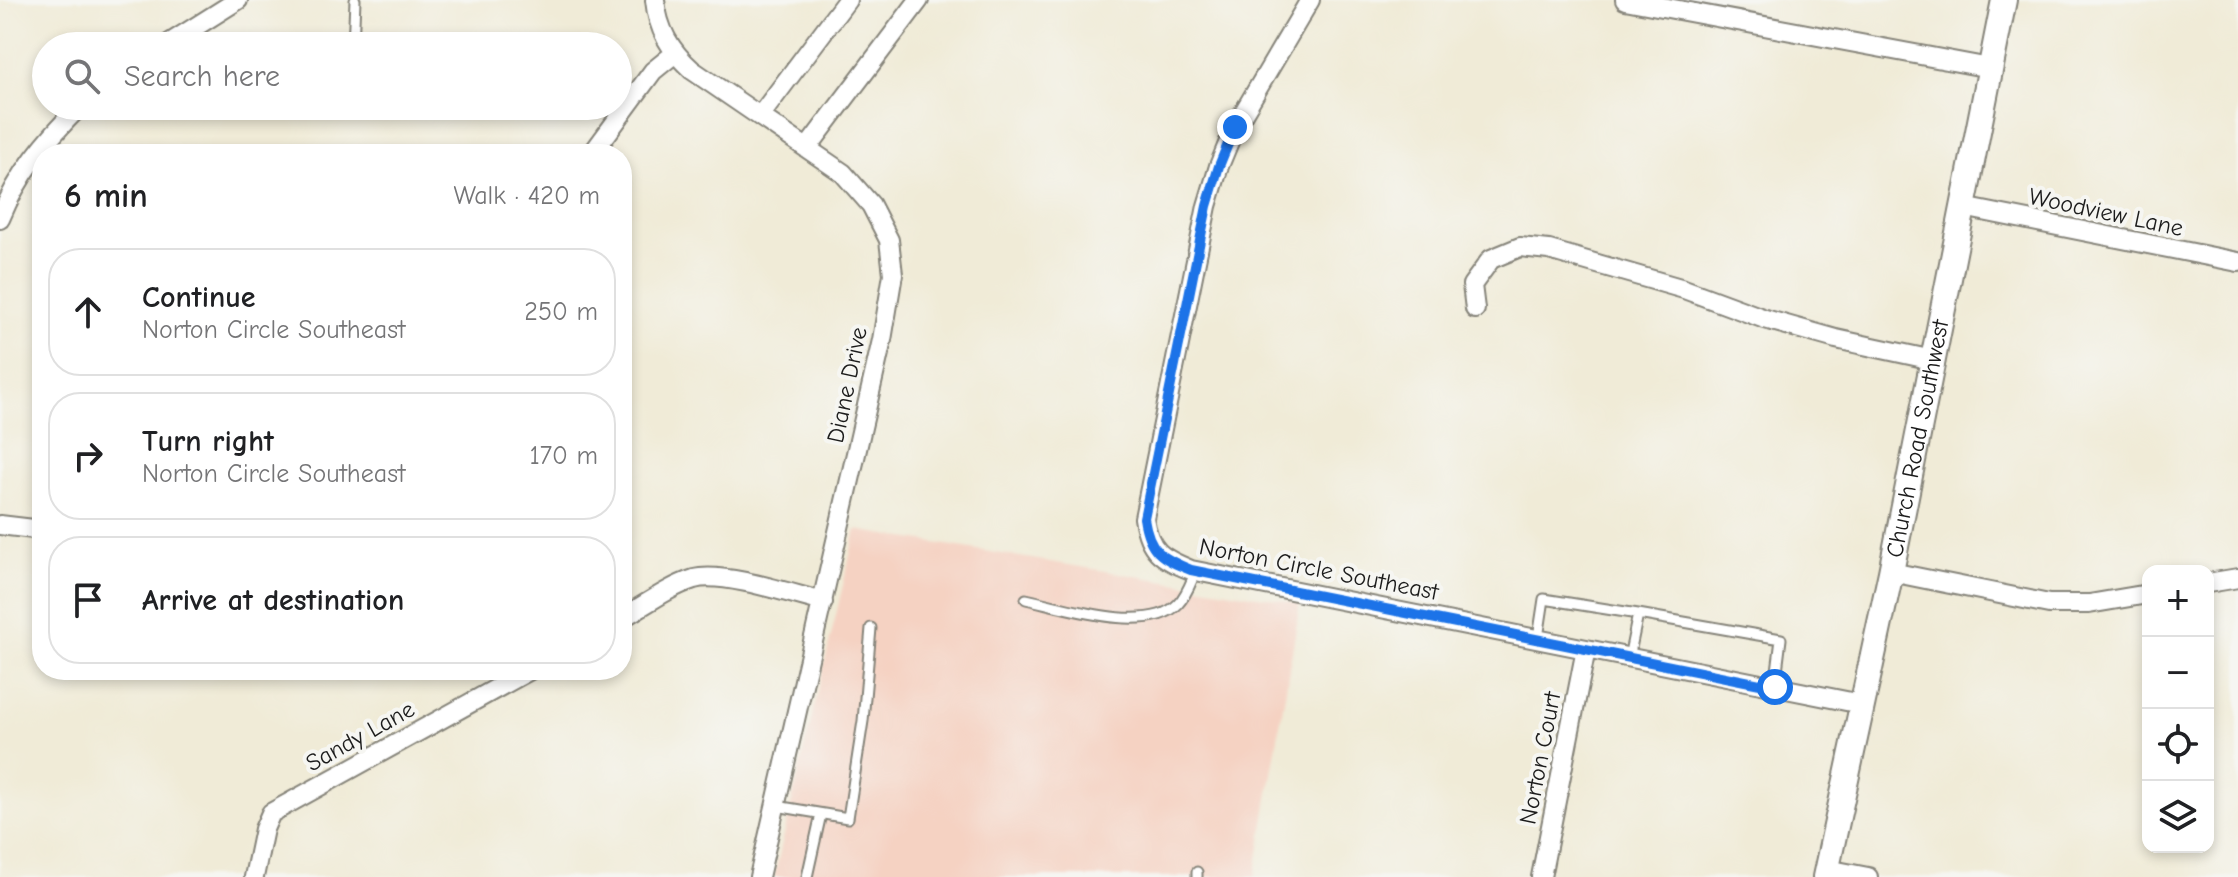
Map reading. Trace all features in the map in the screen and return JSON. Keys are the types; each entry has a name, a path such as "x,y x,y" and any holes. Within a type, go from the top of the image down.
{"street":[{"path":"187,32 238,0"},
{"name":"Diane Drive","path":"655,0 663,33 674,54 692,70 843,173 871,205 889,240 893,274 882,340 759,877"},
{"path":"760,116 847,0"},
{"path":"808,147 919,0"},
{"name":"Norton Circle Southeast","path":"1310,0 1235,127 1219,166 1195,257 1144,518 1146,535 1152,547 1173,562 1196,571 1861,704"},
{"path":"1625,0 1700,7 1990,68"},
{"name":"Church Road Southwest","path":"1826,873 1891,572 2004,0"},
{"path":"632,100 653,71 674,54"},
{"path":"43,144 66,120"},
{"path":"599,144 617,120"},
{"path":"0,219 20,176 32,159"},
{"name":"Woodview Lane","path":"1963,207 2238,262"},
{"path":"1475,309 1472,285 1491,259 1520,247 1534,248 1684,289 1807,331 1933,360"},
{"path":"0,525 32,529"},
{"path":"1891,572 2049,604 2089,604 2142,595"},
{"path":"2214,582 2238,578"},
{"path":"632,613 695,579 736,581 823,602"},
{"name":"Norton Court","path":"1541,877 1586,649"},
{"name":"Sandy Lane","path":"254,877 264,829 271,813 512,680"},
{"path":"1826,873 1868,877"}],"lane":[{"path":"354,32 355,0"},
{"path":"1026,599 1111,616 1150,618 1163,615 1178,605 1196,571"},
{"path":"1538,638 1544,599 1781,639 1775,687"},
{"path":"1629,658 1638,614"},
{"path":"776,806 848,818 863,721 871,628"},
{"path":"807,877 821,814"}],"shaded area":[{"path":"856,530 1300,603 1255,877 774,877"}],"route":[{"path":"1235,127 1219,166 1195,257 1144,518 1146,535 1152,547 1162,556 1191,570 1775,687"}]}
